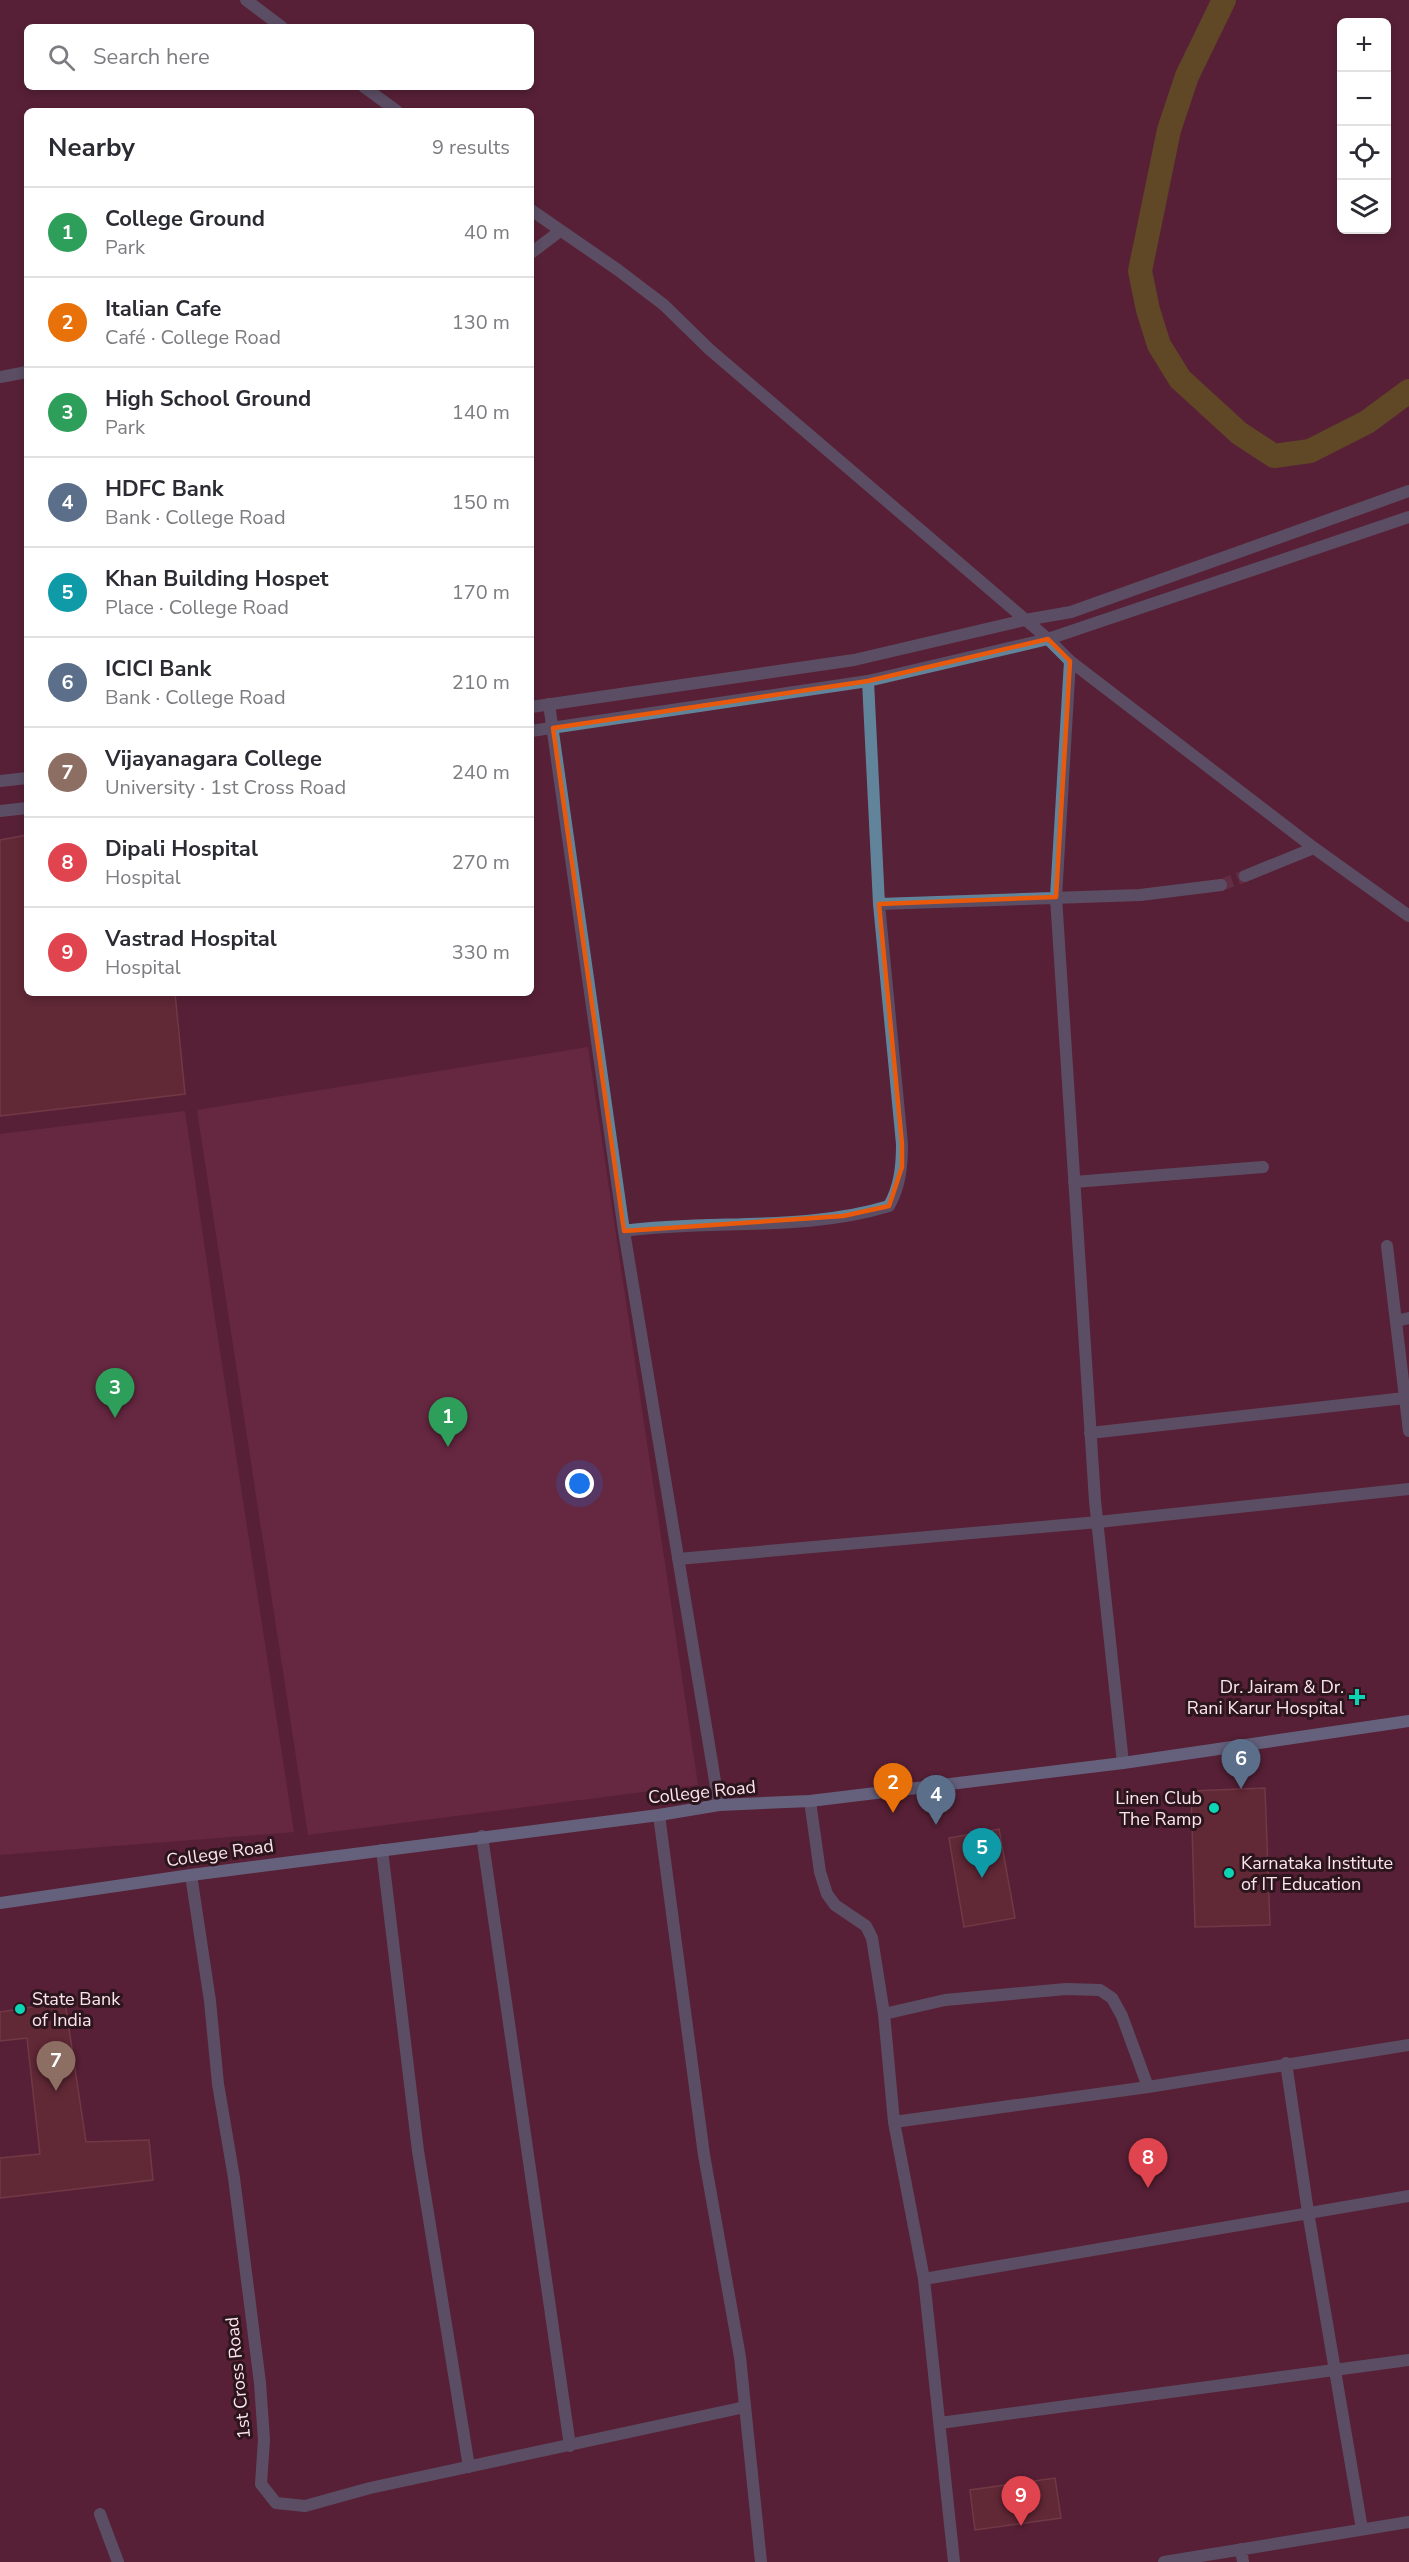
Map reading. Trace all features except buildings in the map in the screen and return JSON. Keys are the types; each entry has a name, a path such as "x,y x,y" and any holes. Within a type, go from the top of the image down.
{"main road":[{"name":"College Road","path":"0,1904 191,1875 659,1815 718,1805 810,1801 1123,1762 1409,1721"}],"street":[{"path":"246,0 278,24"},
{"path":"368,90 393,108"},
{"path":"534,212 664,305 733,370 1048,639 1070,661 1314,848 1409,916"},
{"path":"534,251 560,231"},
{"path":"0,377 24,373"},
{"path":"534,706 854,660 1025,620 1071,612 1409,491"},
{"path":"534,731 868,681 1048,639 1409,517"},
{"path":"1070,661 1056,897 1090,1433 1123,1762"},
{"path":"624,1231 655,1227 748,1224 843,1216 889,1206 897,1192 902,1167 902,1144 879,904 868,681"},
{"path":"549,704 624,1231 718,1805"},
{"path":"0,781 24,778"},
{"path":"0,811 24,808"},
{"path":"1245,876 1314,848"},
{"path":"879,904 1140,895 1221,885"},
{"path":"1074,1182 1263,1167"},
{"path":"1388,1246 1409,1431"},
{"path":"1396,1321 1409,1318"},
{"path":"1090,1433 1405,1398"},
{"path":"678,1559 1098,1522 1409,1489"},
{"path":"810,1801 822,1882 826,1894 835,1905 859,1919 866,1926 872,1938 884,2014 894,2122 924,2279 954,2562"},
{"path":"659,1815 704,2155 740,2357 761,2562"},
{"path":"482,1836 570,2446"},
{"path":"382,1850 418,2151 469,2467"},
{"name":"1st Cross Road","path":"191,1875 210,2001 218,2084 234,2178 260,2384 264,2440 261,2484 276,2503 304,2506 370,2488 746,2408"},
{"path":"884,2014 945,2000 1066,1989 1101,1990 1112,1998 1122,2016 1148,2087"},
{"path":"894,2122 1148,2087 1286,2063 1409,2046"},
{"path":"1286,2063 1308,2212 1362,2529"},
{"path":"924,2279 1409,2196"},
{"path":"940,2423 1409,2360"},
{"path":"100,2514 118,2562"},
{"path":"1164,2562 1242,2556 1362,2529 1409,2522"}],"highlighted area":[{"path":"1048,639 1070,661 1056,897 879,904 902,1144 902,1167 889,1206 843,1216 624,1231 553,728 868,681"}],"shaded area":[{"path":"588,1047 698,1785 308,1835 197,1110"},
{"path":"185,1111 294,1832 0,1855 0,1134"}],"waterway":[{"path":"1224,0 1187,76 1169,130 1140,271 1148,310 1159,345 1180,379 1239,433 1274,456 1310,451 1367,422 1409,391"}],"tunnel":[{"path":"1221,885 1245,876"}],"place":[{"name":"High School Ground","path":"115,1418"},
{"name":"College Ground","path":"448,1447"},
{"name":"Dr. Jairam & Dr. Rani Karur Hospital","path":"1357,1697"},
{"name":"ICICI Bank","path":"1241,1789"},
{"name":"Linen Club The Ramp","path":"1214,1808"},
{"name":"Italian Cafe","path":"893,1813"},
{"name":"HDFC Bank","path":"936,1825"},
{"name":"Karnataka Institute of IT Education","path":"1229,1873"},
{"name":"Khan Building Hospet","path":"982,1878"},
{"name":"State Bank of India","path":"20,2009"},
{"name":"Vijayanagara College","path":"56,2091"},
{"name":"Dipali Hospital","path":"1148,2188"},
{"name":"Vastrad Hospital","path":"1021,2526"}]}
